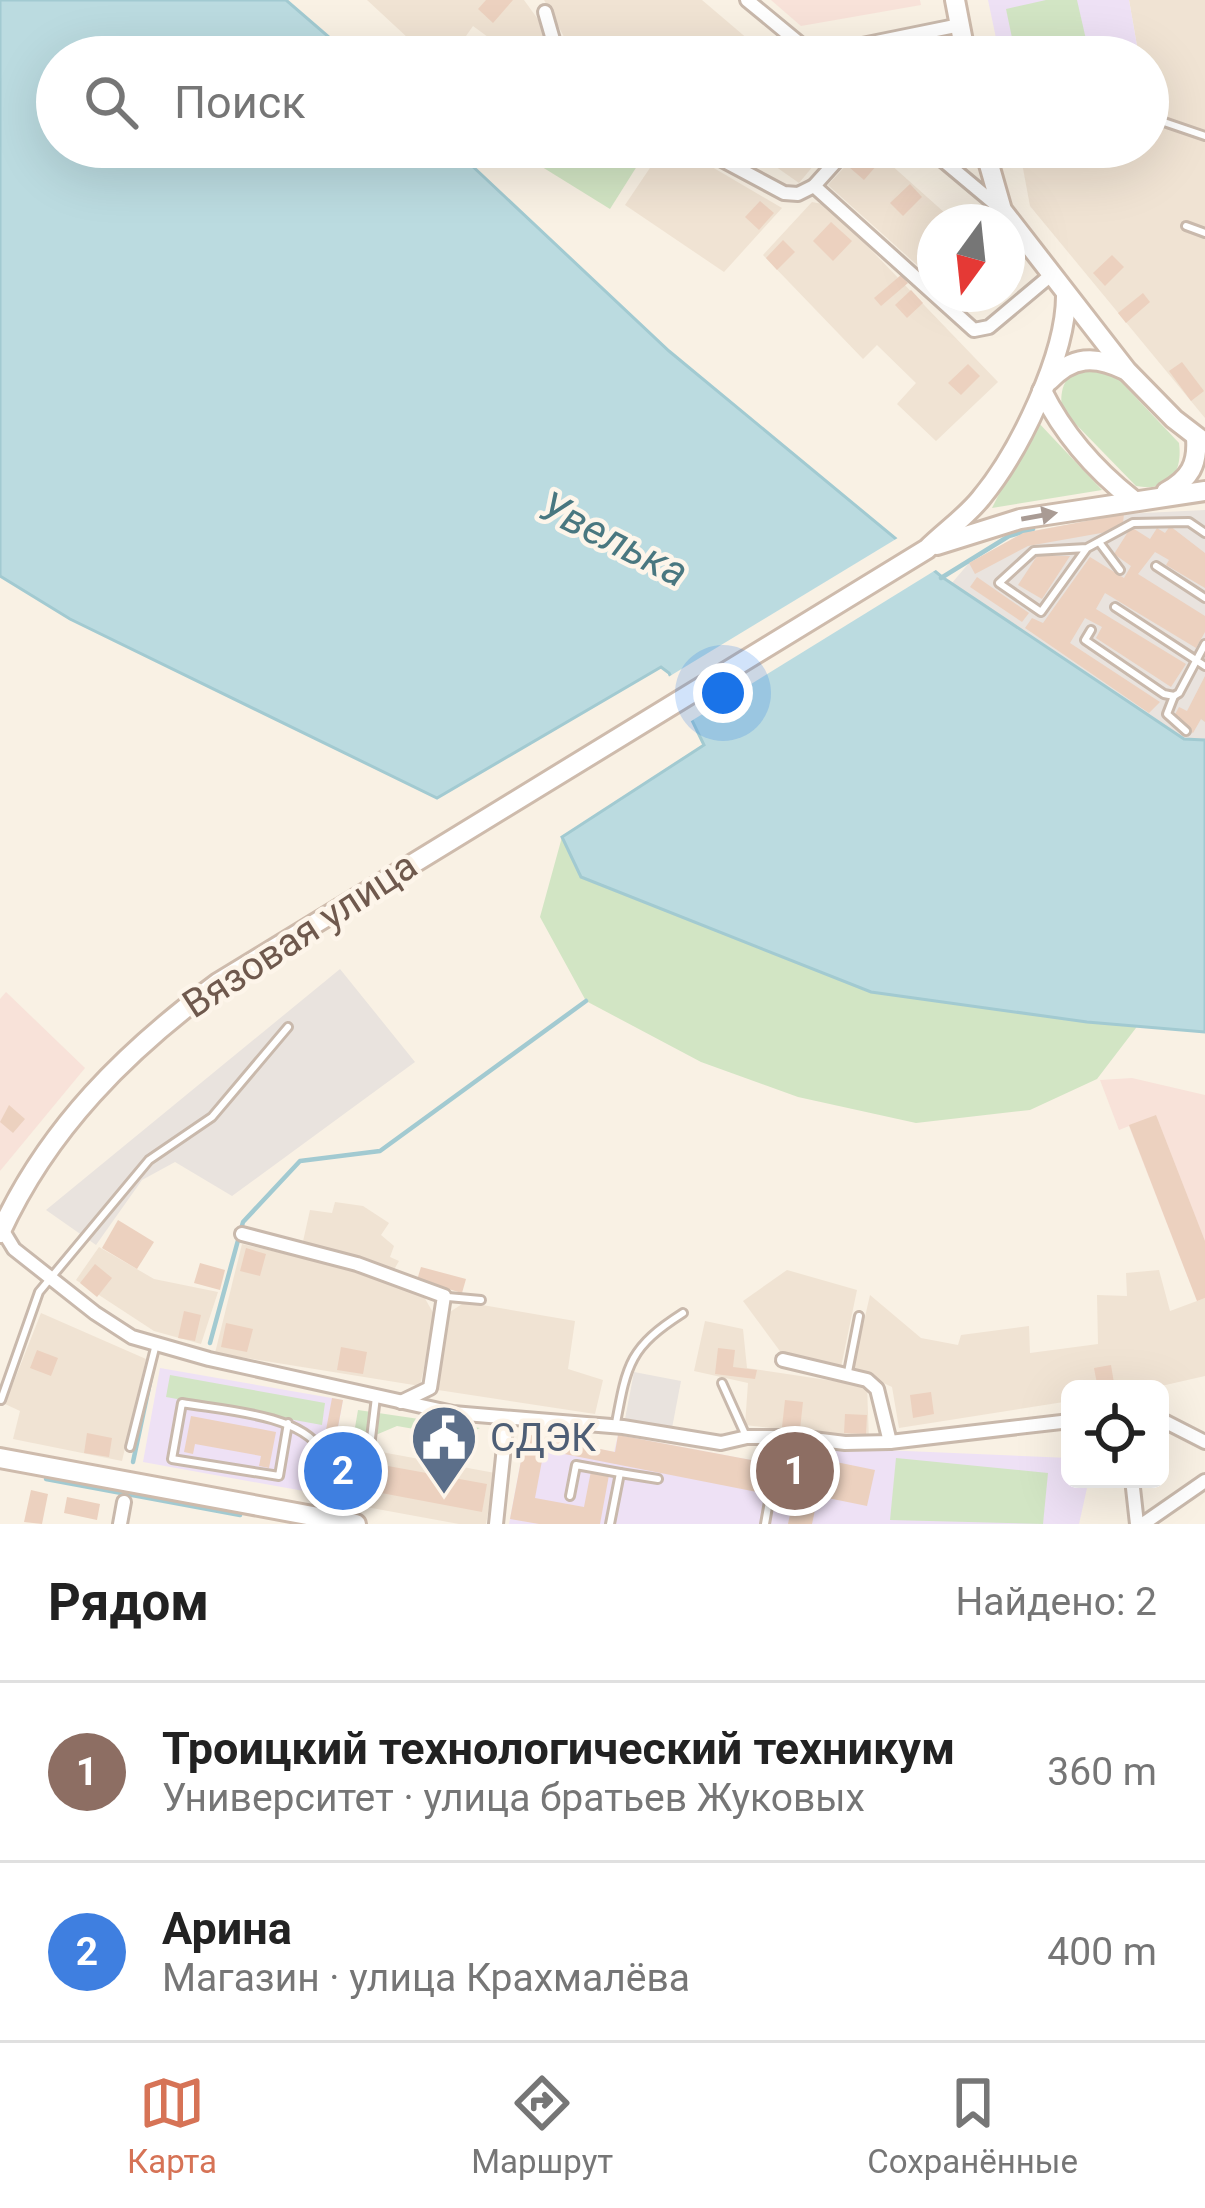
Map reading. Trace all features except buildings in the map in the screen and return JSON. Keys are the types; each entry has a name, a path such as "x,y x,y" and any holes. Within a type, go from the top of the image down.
{"street":[{"path":"747,0 791,36"},
{"path":"956,0 961,36"},
{"path":"545,12 552,36"},
{"path":"908,36 959,25"},
{"path":"737,168 784,193 798,194 814,186 830,168"},
{"path":"952,168 995,204"},
{"path":"991,168 1000,204"},
{"path":"814,186 974,330 989,327 1052,275"},
{"path":"1025,240 1127,370 1201,440 1187,477 1156,497"},
{"path":"1066,294 1066,320 1044,388 1058,424 1103,477 1132,500"},
{"path":"927,549 978,502 1059,370 1082,359 1127,370"},
{"path":"927,549 1020,519 1205,491"},
{"name":"Вязовая улица","path":"0,1229 55,1138 89,1096 154,1030 218,983 927,549"},
{"path":"0,1229 14,1249 133,1337 453,1413 616,1426 721,1444 747,1437 890,1442 1061,1422"},
{"path":"242,1234 357,1264 444,1296 430,1388"},
{"path":"783,1360 867,1380 877,1389 890,1442"},
{"path":"400,1403 430,1388"},
{"path":"430,1388 453,1413"},
{"path":"496,1524 507,1418"},
{"path":"1169,1424 1205,1442"},
{"path":"0,1458 310,1520 356,1524"},
{"path":"1134,1488 1140,1524 1205,1481"},
{"path":"120,1524 124,1502"}],"lane":[{"path":"1169,124 1205,136"},
{"path":"1186,226 1205,233"},
{"path":"1087,548 1041,612 1000,584 1034,550 1087,548 1133,523 1189,522 1205,533"},
{"path":"1100,542 1120,570"},
{"path":"1156,566 1205,598"},
{"path":"1115,607 1205,666"},
{"path":"1091,630 1085,640 1164,694 1174,696"},
{"path":"1186,731 1167,715 1205,644"},
{"path":"1,1400 39,1292 149,1160 212,1117 288,1028"},
{"path":"444,1296 482,1300"},
{"path":"616,1426 626,1368 650,1334 683,1312"},
{"path":"847,1376 859,1316"},
{"path":"130,1447 156,1344"},
{"path":"722,1383 747,1437"},
{"path":"288,1423 279,1476 172,1459 182,1403 288,1423 316,1441 321,1450 369,1455 376,1397"},
{"path":"570,1496 576,1465 658,1479"},
{"path":"610,1524 620,1473"},
{"path":"765,1524 771,1490"}],"shaded area":[{"path":"367,0 524,0 550,36 487,36 473,26 466,36 406,36"},
{"path":"544,0 702,0 744,36 564,36"},
{"path":"771,0 920,0 921,5 801,26"},
{"path":"988,0 1129,0 1135,36 996,36"},
{"path":"1129,0 1205,0 1205,418 1030,206 1023,168 1169,168 1169,36 1135,36"},
{"path":"650,168 714,168 782,208 724,272 625,205"},
{"path":"778,168 812,168 799,183"},
{"path":"844,168 895,168 935,204 917,204 917,265 828,185"},
{"path":"812,202 828,205 917,298 917,312 931,312 998,382 936,441 897,404 916,383 877,345 863,359 763,255"},
{"path":"1205,510 1205,740 1184,739 951,584 969,563 1023,533 1124,514"},
{"path":"340,969 415,1062 232,1196 175,1162 142,1180 96,1245 46,1210"},
{"path":"6,992 85,1068 0,1171 0,999"},
{"path":"1132,1078 1205,1095 1205,1298 1197,1301 1129,1126 1119,1130 1100,1080"},
{"path":"335,1202 363,1206 389,1223 381,1235 394,1246 390,1257 399,1261 392,1273 302,1246 310,1210 332,1213"},
{"path":"242,1244 346,1268 423,1295 435,1316 420,1386 215,1353"},
{"path":"99,1247 154,1279 218,1292 201,1344 154,1331 76,1280"},
{"path":"787,1270 857,1290 841,1367 782,1354 743,1301"},
{"path":"1159,1270 1170,1311 1205,1298 1205,1376 1169,1384 1169,1380 1061,1380 1061,1402 899,1428 892,1387 853,1369 870,1295 921,1338 958,1345 961,1335 1029,1326 1030,1353 1098,1344 1097,1295 1127,1296 1126,1273"},
{"path":"465,1302 575,1321 568,1369 603,1380 595,1414 438,1390 447,1314"},
{"path":"41,1313 146,1359 122,1461 13,1439 20,1411 5,1404"},
{"path":"705,1321 743,1329 747,1368 867,1386 869,1440 745,1425 748,1383 694,1371"},
{"path":"160,1368 343,1400 326,1495 143,1462"},
{"path":"634,1372 681,1381 672,1428 625,1419"},
{"path":"526,1434 614,1452 618,1435 761,1462 765,1445 1061,1458 1061,1488 1087,1488 1079,1524 509,1524"},
{"path":"338,1444 495,1473 486,1524 459,1524 328,1500"}],"green space":[{"path":"1046,0 1077,0 1085,36 1012,36 1006,9"},
{"path":"544,168 636,168 610,209"},
{"path":"1086,365 1109,369 1179,443 1176,472 1165,483 1136,486 1062,410 1065,383"},
{"path":"1036,420 1102,490 992,508"},
{"path":"562,837 581,878 871,992 1087,1022 1139,1024 1097,1079 1030,1110 916,1123 798,1097 701,1062 586,1001 540,917"},
{"path":"170,1375 325,1403 322,1425 166,1397"},
{"path":"358,1410 480,1428 460,1437 397,1426 352,1445"},
{"path":"896,1458 1048,1473 1043,1524 890,1520"}],"water":[{"name":"Увелька","path":"0,0 286,0 328,36 36,36 36,168 474,168 669,351 942,577 1184,739 1205,740 1205,1032 1087,1022 871,992 581,877 562,837 704,745 669,673 661,667 437,798 70,619 0,576"}],"pier":[{"path":"901,536 939,568 688,723 665,679"}],"waterway":[{"path":"941,578 1009,536 1033,529 1030,522"},
{"path":"210,1343 243,1222 300,1161 380,1151 586,1001"},
{"path":"133,1462 153,1368"},
{"path":"46,1479 240,1515"}],"place":[{"name":"Арина","path":"343,1471"},
{"name":"Троицкий технологический техникум","path":"795,1471"},
{"name":"СДЭК","path":"444,1497"}]}
